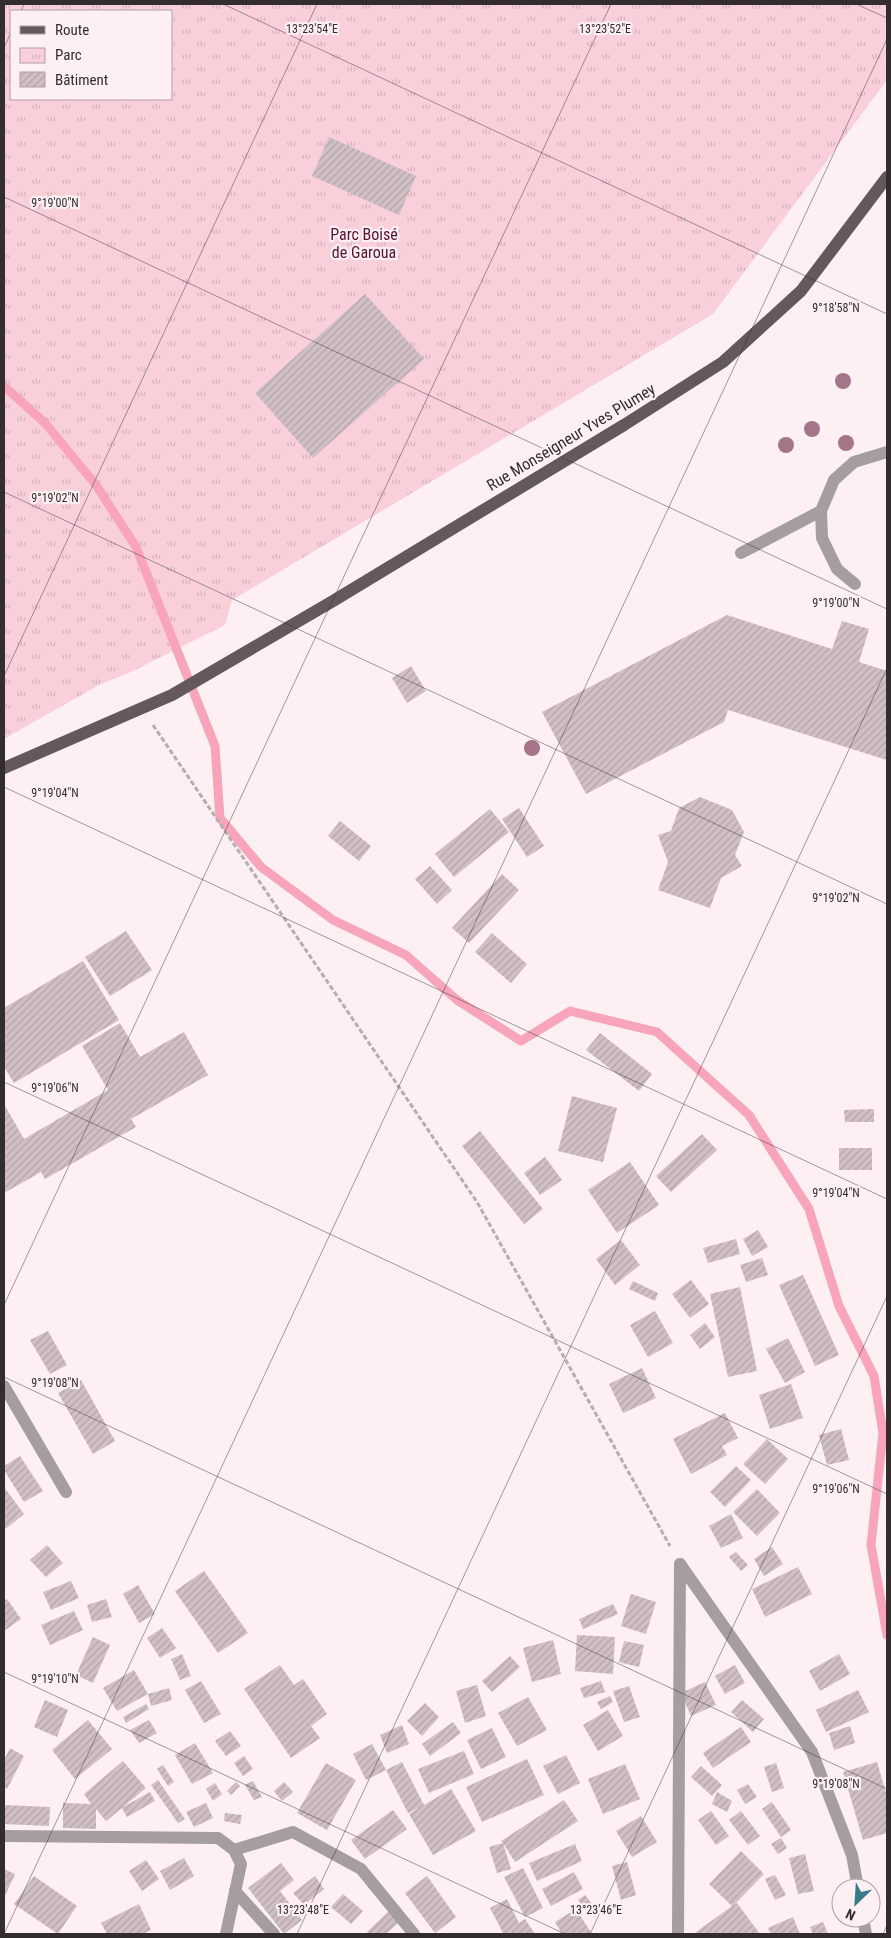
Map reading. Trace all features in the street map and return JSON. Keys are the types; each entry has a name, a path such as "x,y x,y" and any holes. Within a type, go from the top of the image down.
{"main road":[{"name":"Rue Monseigneur Yves Plumey","path":"4,768 143,710 172,695 624,425 723,362 801,291 887,177"}],"street":[{"path":"855,584 837,569 822,538 821,511 834,480 854,462 887,452"},
{"path":"741,553 821,511"},
{"path":"4,1386 66,1492"},
{"path":"680,1564 812,1752 852,1855 856,1878"},
{"path":"678,1934 680,1564"},
{"path":"234,1850 293,1832 360,1869 414,1934"},
{"path":"4,1836 218,1838 234,1850 241,1864 226,1934"},
{"path":"235,1891 274,1934"}],"path":[{"path":"143,710 476,1202 680,1564"}],"green space":[{"name":"Parc Boisé de Garoua","path":"4,4 887,4 887,80 713,314 232,600 225,625 131,672 99,685 4,739"}],"building":[{"path":"329,137 416,176 399,215 312,176"},
{"path":"365,294 424,359 313,458 255,393"},
{"path":"727,615 832,649 842,621 869,629 859,662 887,671 887,760 728,710 724,722 586,794 542,712"},
{"path":"411,666 426,691 407,703 392,678"},
{"path":"700,797 732,810 744,832 735,855 742,866 721,878 710,908 658,890 668,862 658,835 671,831 679,808"},
{"path":"519,808 544,846 527,857 502,819"},
{"path":"490,809 509,832 454,877 435,854"},
{"path":"340,821 371,846 359,861 328,836"},
{"path":"430,866 452,890 437,904 415,879"},
{"path":"502,874 519,890 469,943 452,928"},
{"path":"126,931 152,970 110,996 85,957"},
{"path":"492,933 527,964 511,983 475,952"},
{"path":"83,961 119,1020 14,1083 4,1067 4,1008"},
{"path":"120,1023 140,1057 184,1032 208,1075 131,1119 136,1127 45,1179 41,1172 4,1193 4,1104 24,1139 108,1090 82,1046"},
{"path":"600,1033 652,1074 639,1091 586,1050"},
{"path":"572,1096 617,1108 603,1162 558,1151"},
{"path":"874,1109 874,1122 845,1122 844,1110"},
{"path":"480,1131 543,1209 524,1224 462,1146"},
{"path":"702,1134 717,1150 671,1192 656,1176"},
{"path":"839,1148 872,1148 872,1170 839,1170"},
{"path":"545,1157 562,1180 540,1195 524,1173"},
{"path":"630,1162 659,1205 617,1233 588,1190"},
{"path":"758,1230 768,1247 752,1256 743,1239"},
{"path":"736,1239 740,1254 708,1263 703,1248"},
{"path":"621,1240 640,1265 615,1285 596,1259"},
{"path":"762,1258 768,1275 746,1282 740,1265"},
{"path":"803,1275 839,1355 815,1366 779,1285"},
{"path":"691,1280 709,1304 690,1318 672,1294"},
{"path":"633,1281 658,1293 655,1301 629,1289"},
{"path":"740,1287 757,1371 728,1377 710,1294"},
{"path":"655,1311 673,1343 648,1357 630,1325"},
{"path":"705,1323 715,1337 700,1349 690,1335"},
{"path":"48,1331 67,1365 50,1374 30,1340"},
{"path":"788,1338 805,1372 785,1383 766,1349"},
{"path":"642,1368 656,1398 623,1413 609,1384"},
{"path":"81,1380 115,1441 93,1454 58,1393"},
{"path":"791,1384 803,1418 770,1429 759,1395"},
{"path":"725,1413 738,1438 722,1446 727,1455 691,1474 673,1439"},
{"path":"841,1429 849,1460 827,1465 819,1435"},
{"path":"767,1439 788,1459 765,1484 743,1464"},
{"path":"20,1456 43,1491 24,1502 4,1470 4,1466"},
{"path":"736,1466 751,1480 725,1507 710,1492"},
{"path":"4,1487 24,1514 4,1530"},
{"path":"757,1489 780,1513 757,1536 733,1512"},
{"path":"731,1514 743,1538 721,1548 709,1526"},
{"path":"47,1545 63,1563 46,1577 30,1560"},
{"path":"772,1547 783,1564 764,1576 754,1559"},
{"path":"736,1552 748,1565 741,1571 729,1557"},
{"path":"798,1567 812,1594 765,1617 752,1589"},
{"path":"204,1571 248,1633 218,1653 175,1591"},
{"path":"71,1581 79,1598 51,1610 43,1592"},
{"path":"138,1585 155,1614 139,1623 123,1594"},
{"path":"631,1594 656,1602 646,1634 621,1626"},
{"path":"7,1599 21,1619 4,1631 4,1601"},
{"path":"106,1599 112,1617 92,1622 87,1605"},
{"path":"613,1604 618,1614 583,1629 579,1619"},
{"path":"74,1611 83,1630 50,1645 41,1625"},
{"path":"162,1628 176,1648 160,1658 147,1638"},
{"path":"577,1635 615,1637 613,1674 575,1671"},
{"path":"93,1637 110,1645 93,1683 76,1675"},
{"path":"553,1640 561,1674 532,1682 523,1648"},
{"path":"624,1641 644,1645 639,1667 619,1662"},
{"path":"182,1654 191,1676 180,1680 171,1659"},
{"path":"839,1654 850,1674 820,1691 809,1671"},
{"path":"510,1656 520,1667 492,1692 482,1681"},
{"path":"280,1665 294,1685 303,1679 327,1714 311,1726 320,1738 291,1758 244,1689"},
{"path":"735,1665 745,1683 725,1694 715,1676"},
{"path":"134,1670 148,1694 117,1711 103,1688"},
{"path":"201,1681 221,1714 204,1723 185,1690"},
{"path":"601,1681 605,1692 584,1698 580,1688"},
{"path":"705,1682 716,1705 691,1716 681,1693"},
{"path":"477,1685 486,1716 465,1723 456,1691"},
{"path":"629,1686 640,1717 624,1722 613,1691"},
{"path":"169,1688 172,1700 151,1706 148,1694"},
{"path":"858,1690 869,1712 826,1732 816,1710"},
{"path":"610,1696 613,1702 601,1709 597,1702"},
{"path":"528,1697 547,1730 517,1746 498,1713"},
{"path":"45,1700 68,1710 57,1737 34,1727"},
{"path":"742,1700 764,1719 753,1732 731,1712"},
{"path":"425,1703 439,1717 422,1736 407,1721"},
{"path":"146,1704 149,1709 126,1723 123,1717"},
{"path":"608,1710 623,1736 598,1751 583,1725"},
{"path":"88,1720 112,1749 75,1779 52,1750"},
{"path":"149,1720 157,1733 139,1743 130,1730"},
{"path":"453,1722 461,1733 430,1756 422,1744"},
{"path":"402,1725 409,1744 387,1753 380,1735"},
{"path":"850,1726 855,1743 834,1750 829,1733"},
{"path":"741,1727 751,1742 713,1768 703,1753"},
{"path":"492,1728 506,1757 481,1769 467,1740"},
{"path":"230,1731 241,1746 226,1756 215,1741"},
{"path":"195,1743 213,1773 192,1784 175,1755"},
{"path":"372,1744 386,1770 366,1780 353,1754"},
{"path":"10,1748 24,1756 7,1789 4,1787 4,1760"},
{"path":"464,1751 474,1774 429,1793 418,1769"},
{"path":"566,1755 580,1783 558,1794 543,1766"},
{"path":"244,1756 253,1769 243,1776 234,1763"},
{"path":"527,1759 544,1795 482,1822 466,1787"},
{"path":"123,1761 146,1788 123,1807 150,1792 155,1801 127,1817 122,1808 106,1821 96,1809 96,1829 63,1828 63,1803 91,1804 84,1794"},
{"path":"402,1762 424,1805 451,1789 476,1831 433,1855 409,1814 420,1807 408,1813 386,1770"},
{"path":"877,1762 887,1796 887,1833 863,1840 843,1772"},
{"path":"326,1763 356,1780 327,1830 297,1813"},
{"path":"776,1763 784,1788 772,1792 764,1767"},
{"path":"625,1764 640,1799 603,1814 588,1779"},
{"path":"163,1765 174,1782 168,1786 157,1769"},
{"path":"701,1766 722,1785 712,1796 691,1777"},
{"path":"158,1780 185,1819 178,1823 151,1785"},
{"path":"253,1781 262,1797 254,1800 245,1785"},
{"path":"236,1782 240,1786 231,1795 227,1791"},
{"path":"284,1782 293,1792 282,1801 274,1791"},
{"path":"215,1783 222,1794 213,1801 206,1789"},
{"path":"748,1784 757,1797 745,1804 737,1790"},
{"path":"717,1792 732,1801 727,1812 712,1804"},
{"path":"564,1800 578,1821 515,1862 501,1841"},
{"path":"772,1802 791,1830 781,1837 762,1809"},
{"path":"206,1803 213,1818 194,1827 186,1812"},
{"path":"4,1805 50,1807 49,1826 4,1824"},
{"path":"393,1810 407,1829 365,1859 351,1840"},
{"path":"711,1811 729,1836 716,1845 698,1820"},
{"path":"741,1811 760,1836 748,1845 729,1820"},
{"path":"225,1813 242,1815 240,1824 224,1821"},
{"path":"641,1816 657,1842 632,1857 616,1831"},
{"path":"781,1838 787,1848 778,1854 771,1844"},
{"path":"503,1843 511,1869 497,1873 489,1847"},
{"path":"575,1844 582,1861 537,1881 529,1863"},
{"path":"741,1851 764,1874 733,1906 737,1903 760,1934 697,1934 696,1932 732,1906 709,1884"},
{"path":"805,1854 814,1891 798,1894 789,1858"},
{"path":"184,1858 194,1876 170,1890 160,1871"},
{"path":"146,1860 159,1879 142,1891 129,1871"},
{"path":"627,1862 636,1895 621,1900 612,1866"},
{"path":"281,1863 294,1880 280,1891 302,1920 284,1934 248,1888"},
{"path":"523,1868 543,1908 525,1917 504,1877"},
{"path":"4,1869 15,1874 4,1898"},
{"path":"574,1872 583,1889 551,1906 542,1889"},
{"path":"775,1875 786,1895 775,1900 765,1879"},
{"path":"34,1876 77,1906 58,1934 14,1904"},
{"path":"315,1876 324,1889 304,1905 293,1893"},
{"path":"427,1876 456,1917 435,1933 405,1893"},
{"path":"343,1894 363,1911 351,1924 331,1907"},
{"path":"585,1895 596,1909 590,1915 578,1900"},
{"path":"507,1899 519,1923 525,1919 535,1934 500,1934 503,1933 490,1908"},
{"path":"139,1904 151,1930 142,1934 107,1934 101,1923"},
{"path":"392,1908 403,1919 386,1934 369,1934 367,1932"},
{"path":"576,1909 592,1934 562,1934 555,1922"},
{"path":"793,1917 800,1934 771,1934 768,1928"},
{"path":"823,1922 828,1934 813,1934 810,1927"}],"waterway":[{"path":"4,386 45,423 96,485 136,547 215,746 220,818 261,867 333,920 406,955 457,1000 521,1041 570,1011 657,1032 749,1115 809,1209 839,1306 874,1376 883,1433 871,1545 887,1635"}]}
